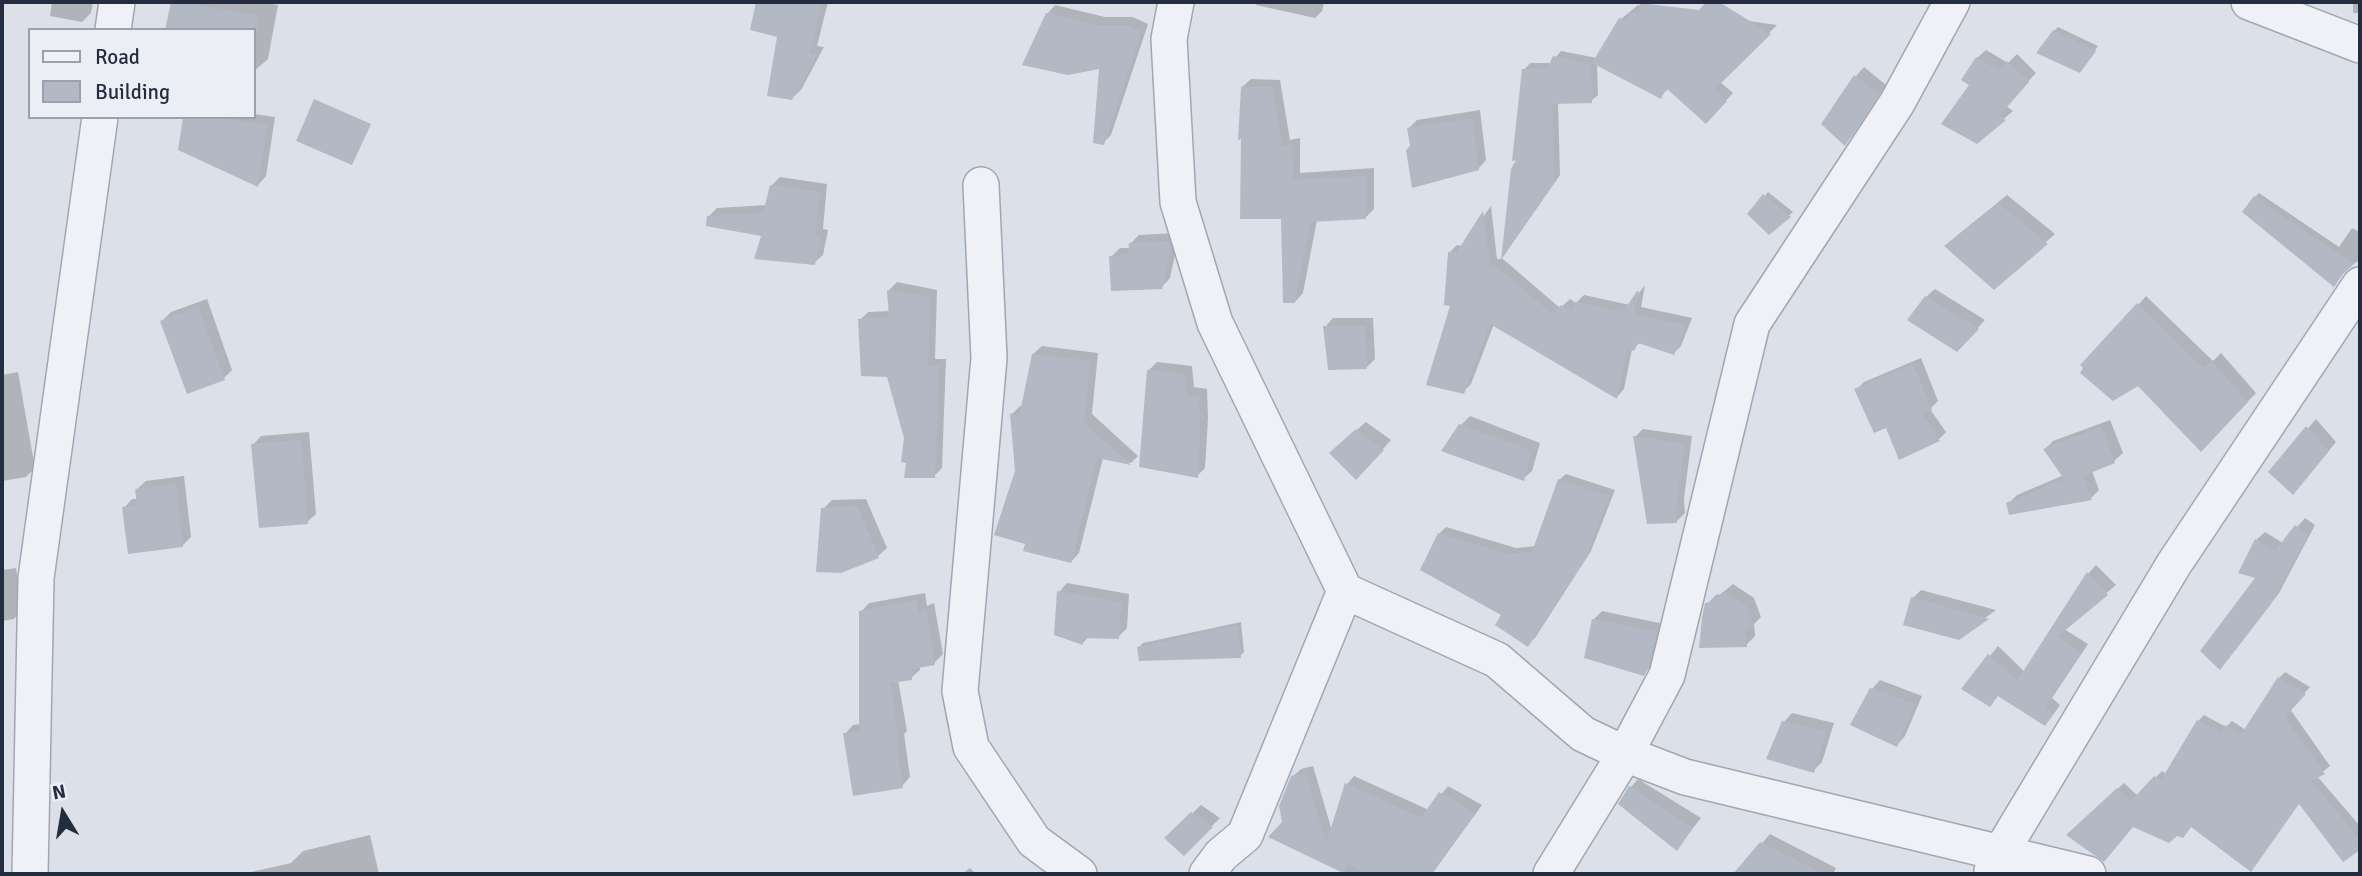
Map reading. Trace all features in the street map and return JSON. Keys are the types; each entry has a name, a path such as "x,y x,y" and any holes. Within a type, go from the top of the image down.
{"street":[{"path":"113,28 117,2"},
{"path":"1176,2 1169,39 1178,202 1215,323 1345,591 1497,660 1583,734 1625,754 1685,777 1996,863 2088,874"},
{"path":"1551,874 1625,754 1667,675 1752,324 1896,103 1952,2"},
{"path":"2249,2 2360,45"},
{"path":"30,874 36,578 100,119"},
{"path":"981,185 989,358 960,691 971,747 1034,841 1079,874"},
{"path":"1996,863 2174,564 2360,285"},
{"path":"1207,874 1221,855 1245,835 1345,591"}],"building":[{"path":"171,2 258,16 257,30 165,28"},
{"path":"756,2 822,2 810,54 817,55 792,100 767,96 777,37 750,30"},
{"path":"1706,2 1719,2 1771,34 1714,90 1727,101 1706,124 1666,88 1661,99 1592,63 1619,18 1628,20 1629,12 1639,13 1640,3 1699,10"},
{"path":"1046,13 1096,25 1125,25 1141,32 1104,145 1093,143 1099,69 1068,75 1022,65"},
{"path":"2053,30 2096,51 2080,73 2036,53"},
{"path":"1553,56 1591,64 1592,103 1552,104 1554,183 1501,260 1511,169 1516,160 1512,161 1522,69 1547,69"},
{"path":"1976,57 1999,71 2007,61 2029,82 1999,116 2006,120 1977,144 1941,124 1969,85 1961,80"},
{"path":"1854,75 1879,94 1845,146 1821,124"},
{"path":"1241,87 1272,87 1282,147 1292,145 1293,180 1367,176 1366,219 1310,222 1295,303 1283,303 1281,219 1240,219 1241,139 1238,140"},
{"path":"314,99 371,124 352,165 296,141"},
{"path":"1472,118 1479,170 1412,188 1406,150 1410,146 1407,128"},
{"path":"183,119 229,119 267,125 258,187 178,150"},
{"path":"770,185 820,192 815,237 821,238 815,265 754,259 761,236 706,226 707,216 763,213"},
{"path":"1763,194 1791,217 1769,235 1747,214"},
{"path":"2254,196 2354,264 2334,287 2242,212"},
{"path":"1998,203 2048,244 1994,290 1944,246"},
{"path":"1483,211 1490,265 1495,265 1552,314 1561,305 1572,313 1575,302 1623,312 1639,291 1634,314 1686,325 1674,355 1638,343 1634,351 1627,348 1617,399 1490,324 1464,394 1426,385 1450,306 1444,305 1448,252 1456,253"},
{"path":"1169,241 1171,247 1162,289 1111,291 1109,256 1128,255 1129,243"},
{"path":"887,290 930,297 928,366 939,366 935,478 904,478 906,463 901,462 904,438 887,377 861,376 858,319 889,317"},
{"path":"1925,296 1979,329 1957,352 1907,320"},
{"path":"2137,303 2203,368 2211,361 2248,402 2201,452 2138,386 2113,401 2080,373 2083,368 2080,365"},
{"path":"198,307 225,380 187,394 160,321"},
{"path":"1323,326 1365,326 1367,369 1328,370"},
{"path":"1032,354 1090,361 1084,423 1131,465 1097,458 1071,563 1023,551 1025,544 994,535 1015,471 1010,413 1019,417"},
{"path":"1913,364 1932,410 1921,414 1940,441 1899,460 1886,428 1874,433 1854,389"},
{"path":"1147,370 1184,374 1186,395 1199,397 1198,478 1139,467"},
{"path":"1459,424 1532,451 1524,481 1441,451"},
{"path":"2306,426 2329,451 2293,495 2268,472"},
{"path":"2101,427 2115,463 2083,476 2092,500 2009,515 2006,503 2064,479 2043,449"},
{"path":"1356,429 1384,450 1356,480 1329,453"},
{"path":"1633,436 1685,444 1676,507 1677,523 1647,524"},
{"path":"301,440 308,524 259,528 251,444"},
{"path":"1558,479 1609,496 1585,559 1528,647 1495,625 1501,615 1420,570 1438,533 1508,554 1532,552"},
{"path":"176,484 183,547 128,554 122,507 137,505 135,489"},
{"path":"857,506 879,558 841,573 816,572 821,508"},
{"path":"2295,525 2308,534 2271,604 2220,670 2200,651 2255,578 2238,573 2255,539 2275,551"},
{"path":"2087,572 2108,595 2057,637 2081,653 2045,707 2053,715 2045,726 1998,696 1990,707 1961,689 1988,654 2017,681"},
{"path":"1057,591 1121,602 1119,639 1083,638 1083,645 1054,635"},
{"path":"1723,592 1746,606 1754,627 1745,628 1747,647 1699,648 1705,603 1711,602"},
{"path":"1911,597 1989,619 1959,640 1903,625"},
{"path":"917,600 918,613 926,611 935,665 912,669 912,680 890,683 903,788 853,796 843,733 859,731 859,611"},
{"path":"1592,619 1657,632 1644,676 1584,658"},
{"path":"1238,625 1241,658 1139,661 1137,647"},
{"path":"2278,677 2306,694 2285,717 2325,774 2311,781 2360,839 2360,850 2343,862 2299,804 2251,872 2191,827 2183,838 2177,836 2169,843 2133,827 2104,862 2066,835 2117,788 2131,801 2154,776 2161,780 2197,720 2221,733 2225,725 2240,736"},
{"path":"1870,688 1915,704 1897,747 1850,725"},
{"path":"1782,721 1826,731 1814,773 1766,759"},
{"path":"1306,773 1326,844 1345,783 1421,818 1439,792 1475,813 1431,874 1369,874 1348,864 1343,873 1268,837 1282,822 1279,806 1291,776"},
{"path":"1629,786 1693,828 1677,851 1618,804"},
{"path":"1191,812 1213,827 1184,856 1164,838"},
{"path":"1760,842 1823,874 1733,874"}]}
